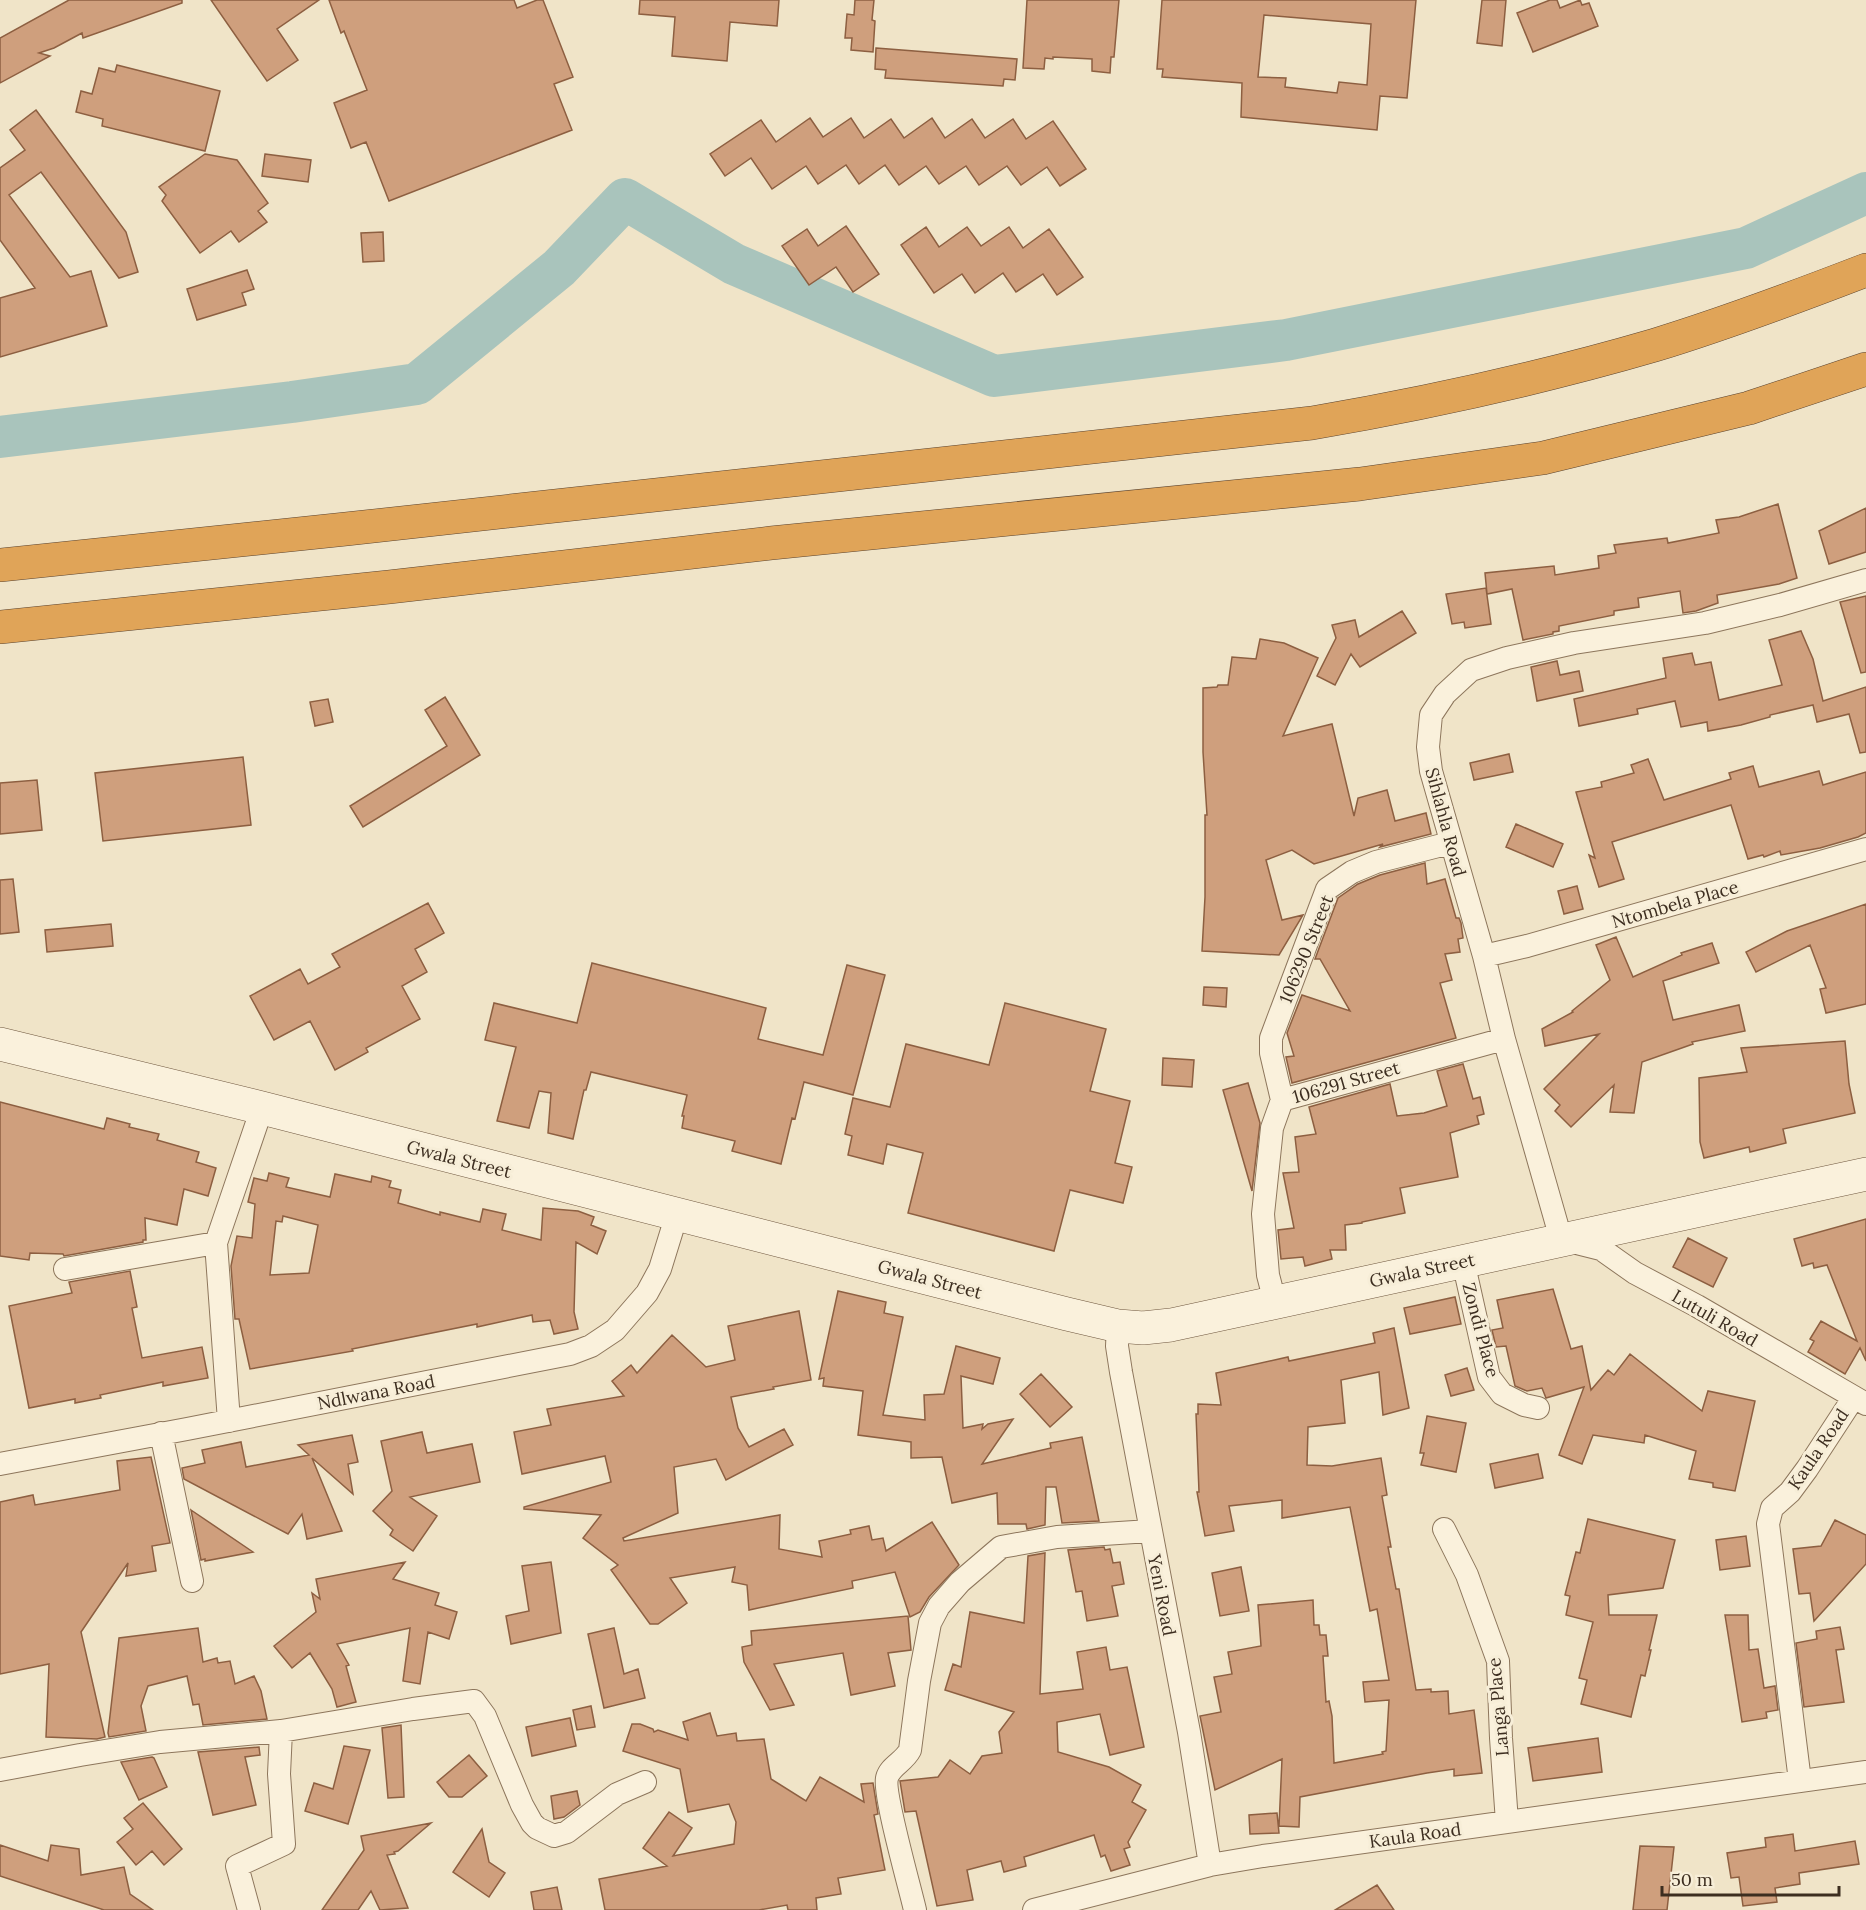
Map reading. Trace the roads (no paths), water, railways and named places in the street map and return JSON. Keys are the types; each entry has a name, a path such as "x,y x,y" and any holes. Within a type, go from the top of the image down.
{"highway":[{"path":"0,565 1312,423 1434,401 1567,369 1656,344 1772,306 1866,270"},
{"path":"0,627 388,587 771,543 1360,484 1543,458 1749,408 1866,369"}],"street":[{"name":"Sihlahla Road","path":"1561,1239 1431,771 1428,747 1431,715 1445,694 1471,670 1507,658 1574,643 1705,623 1780,605 1866,580"},
{"name":"106290 Street","path":"1282,1100 1271,1053 1271,1038 1327,890 1352,872 1376,862 1450,843"},
{"name":"Ntombela Place","path":"1484,956 1538,943 1866,849"},
{"name":"106291 Street","path":"1275,1302 1268,1275 1263,1214 1272,1128 1282,1100 1504,1039"},
{"name":"Gwala Street","path":"0,1044 262,1108 1118,1326 1143,1328 1172,1325 1866,1174"},
{"path":"229,1421 216,1243 262,1108"},
{"name":"Ndlwana Road","path":"0,1464 570,1354 591,1346 615,1330 647,1293 660,1269 677,1214"},
{"name":"Lutuli Road","path":"1561,1239 1601,1249 1635,1273 1697,1306 1860,1401"},
{"path":"65,1269 216,1243"},
{"name":"Zondi Place","path":"1463,1261 1489,1377 1502,1394 1524,1405 1538,1408"},
{"name":"Yeni Road","path":"1118,1326 1117,1346 1121,1372 1189,1732 1210,1865"},
{"name":"Kaula Road","path":"1800,1781 1768,1518 1772,1508 1790,1492 1860,1401"},
{"path":"160,1433 192,1581"},
{"name":"Langa Place","path":"1444,1529 1467,1575 1498,1661 1507,1822"},
{"path":"915,1910 886,1780 891,1769 905,1759 910,1750 919,1681 930,1623 939,1606 960,1582 1001,1547 1057,1537 1150,1531"},
{"path":"0,1770 160,1742 281,1731 474,1701 485,1716 522,1805 537,1828 554,1836 567,1832 616,1794 645,1782"},
{"path":"249,1910 237,1866 284,1844 279,1774 281,1731"},
{"name":"Kaula Road","path":"1034,1910 1210,1865 1263,1856 1866,1772"}],"waterway":[{"path":"0,437 292,402 417,384 559,268 625,199 734,264 994,376 1286,340 1746,248 1866,193"}]}
